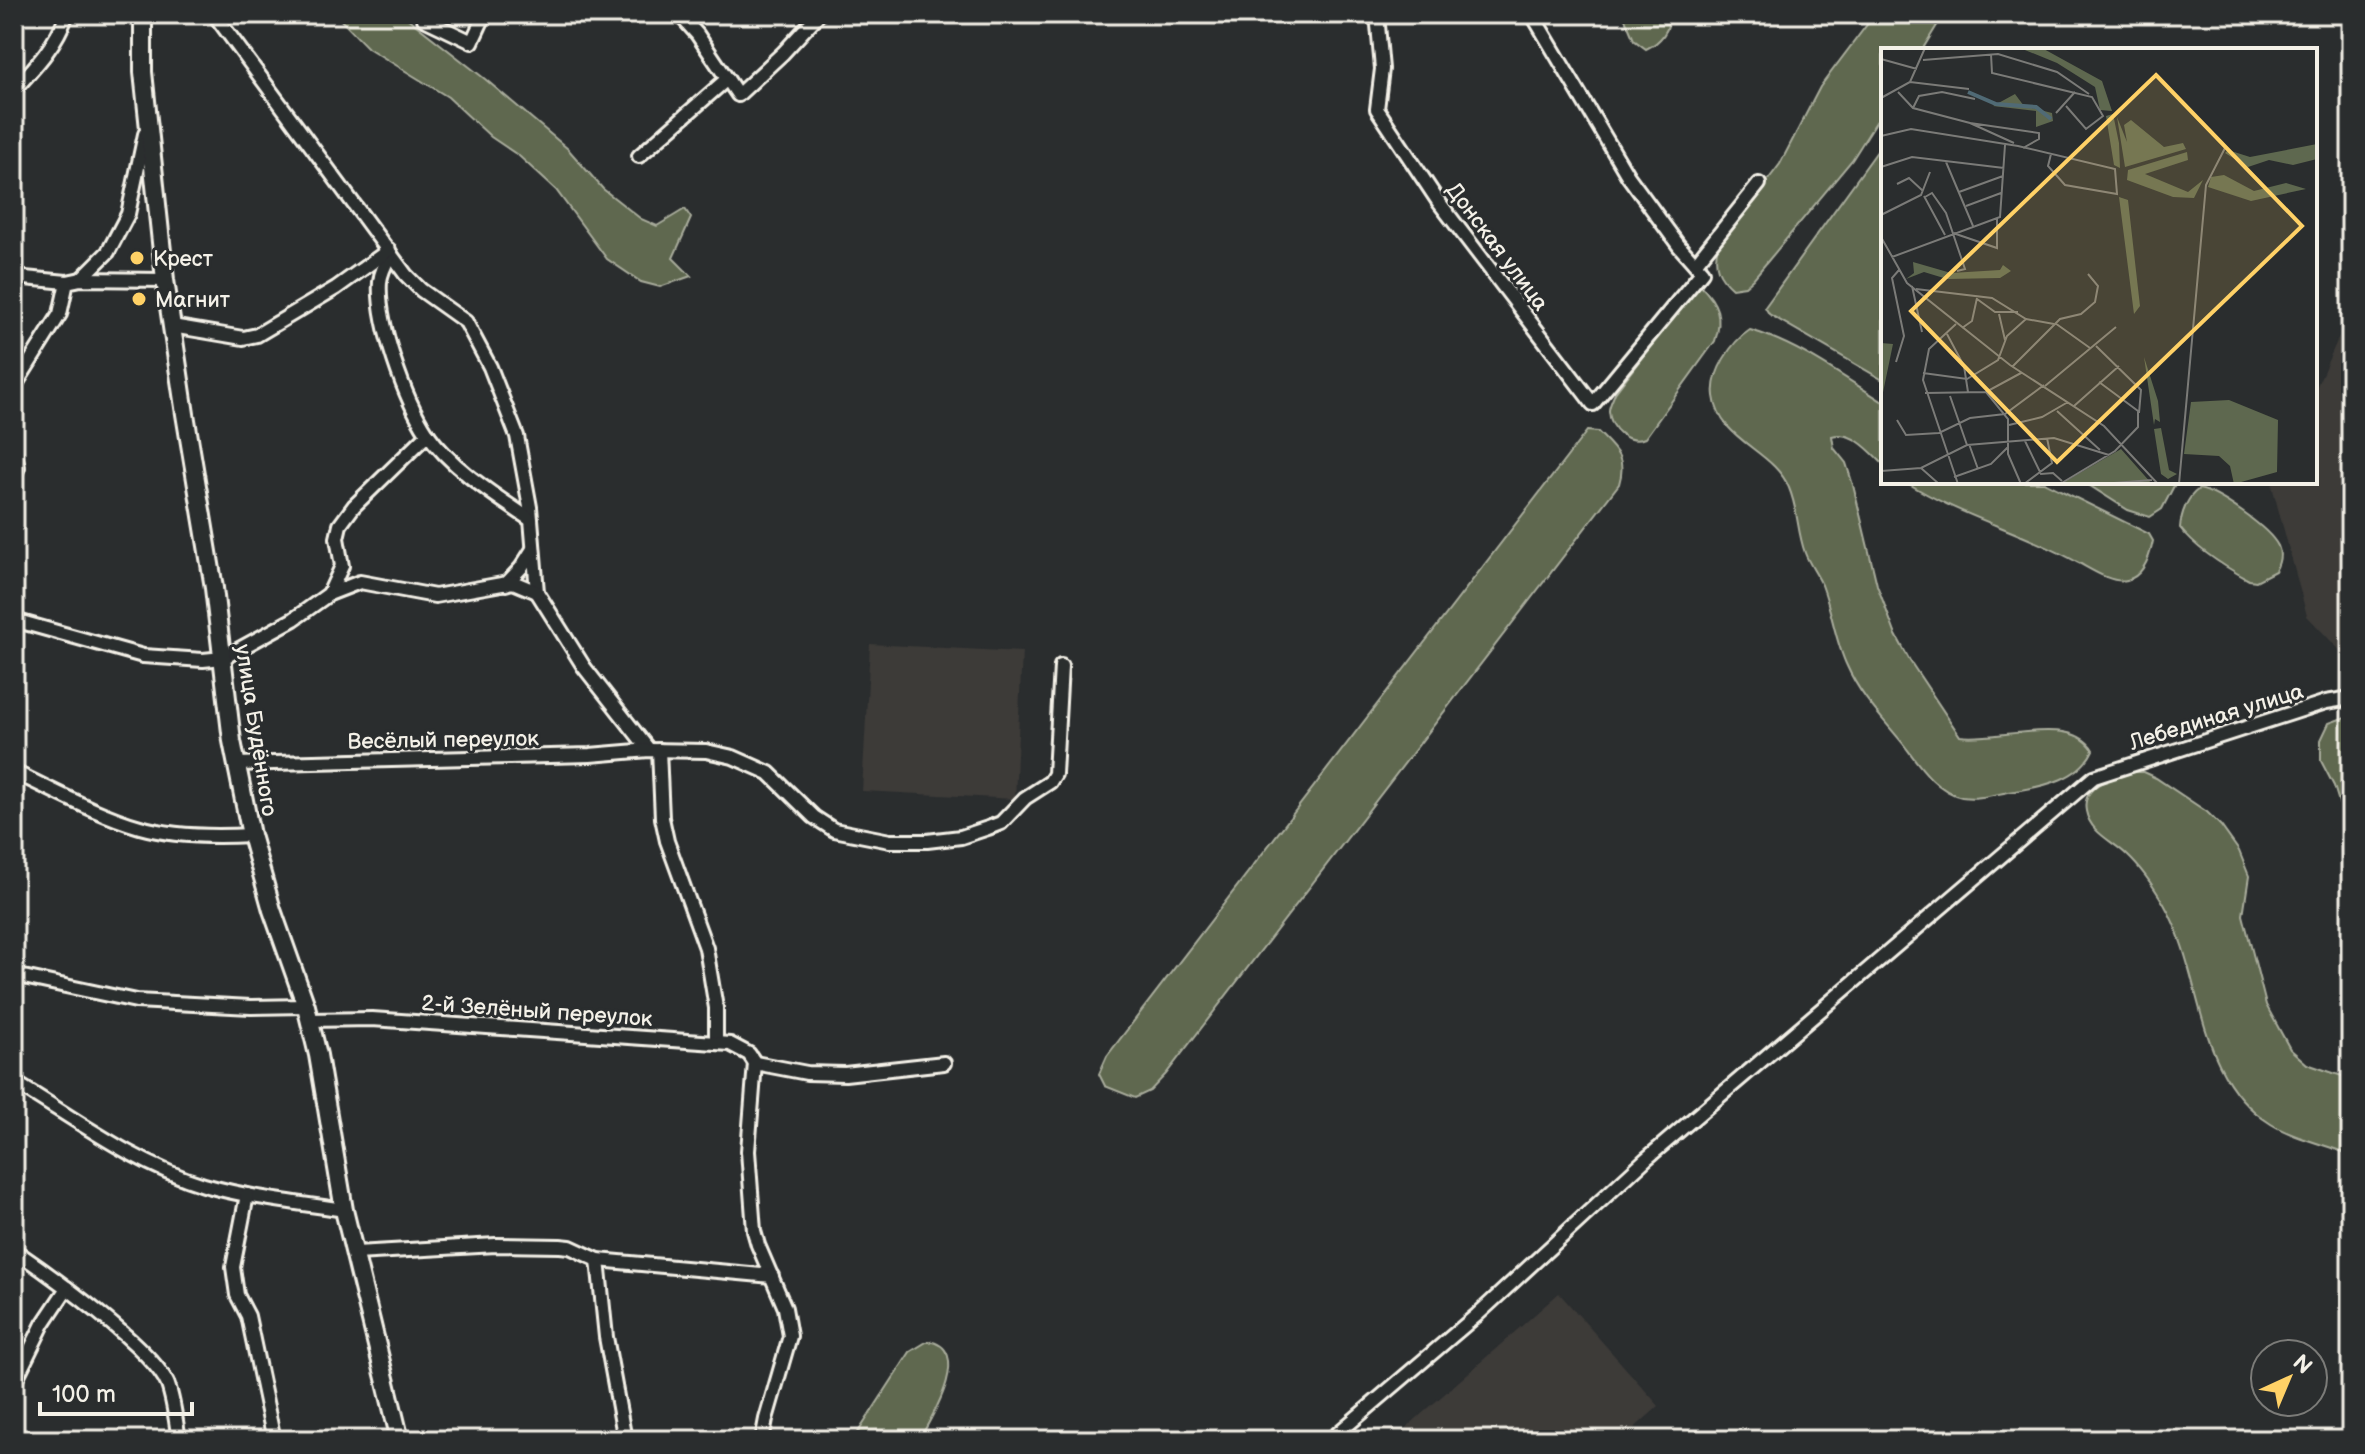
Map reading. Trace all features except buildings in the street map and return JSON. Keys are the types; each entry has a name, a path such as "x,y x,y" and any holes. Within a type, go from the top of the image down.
{"main road":[{"name":"улица Будённого","path":"143,14 143,72 165,280 214,588 232,741 251,835 272,910 307,1013 325,1087 344,1210 400,1440"}],"street":[{"path":"14,90 58,38 67,14"},
{"path":"214,14 390,252 421,290 466,322 484,356 517,436 531,520 537,592 584,667 654,750 667,841 706,948 716,1008 716,1042"},
{"path":"424,19 472,42 485,14"},
{"path":"679,14 697,34 738,95 819,14"},
{"name":"Донская улица","path":"1377,14 1382,69 1377,109 1438,201 1593,404 1698,268"},
{"path":"1532,14 1628,176 1698,268 1759,184"},
{"path":"639,156 727,79"},
{"path":"81,279 108,252 128,214 148,119"},
{"path":"172,326 243,338 257,335 390,252"},
{"path":"390,252 380,279 384,324 395,361 428,434 459,465 531,520"},
{"path":"14,277 67,282 81,279 165,280"},
{"path":"14,387 60,314 67,282"},
{"path":"329,594 342,566 337,538 340,525 354,506 428,434"},
{"path":"14,450 18,467 14,476"},
{"path":"506,584 533,549"},
{"path":"14,620 143,656 183,660 223,658 294,619 329,594 360,582 435,596 506,584 520,584 537,592"},
{"name":"Весёлый переулок","path":"237,764 574,756 654,750 706,751 733,757 769,773 814,817 834,830 890,841 961,837 1001,823 1025,798 1050,782 1055,774 1061,666"},
{"name":"Лебединая улица","path":"1330,1440 1477,1315 1646,1159 2094,777 2311,707 2351,698"},
{"path":"14,772 112,818 140,827 206,836 251,835"},
{"name":"2-й Зелёный переулок","path":"14,975 136,1001 716,1042 740,1048 755,1063 807,1073 845,1074 944,1063"},
{"path":"755,1063 748,1151 754,1231 785,1308 790,1336 762,1440"},
{"path":"14,1082 141,1159 202,1184 247,1195 344,1210"},
{"path":"247,1195 233,1267 237,1295 248,1316 274,1440"},
{"path":"356,1253 496,1245 560,1246 570,1247 598,1260 772,1276"},
{"path":"14,1250 102,1316 162,1374 168,1385 179,1440"},
{"path":"598,1260 606,1337 625,1440"},
{"path":"14,1383 43,1324 67,1288"}],"shaded area":[{"path":"2351,310 2351,662 2307,616 2272,486 2317,484 2317,386"},
{"path":"870,644 1022,652 1015,799 862,791"},
{"path":"1559,1293 1659,1406 1621,1440 1392,1440"}],"green space":[{"path":"335,14 402,14 568,149 603,189 641,219 657,226 685,209 691,218 673,258 691,276 660,287 641,282 607,259 556,190 519,156 491,137 448,97 368,48"},
{"path":"1623,14 1667,14 1668,25 1660,39 1646,49 1634,40"},
{"path":"1875,14 1944,14 1923,48 1881,48 1881,114 1852,160 1753,279 1745,286 1732,288 1718,269 1718,246 1780,164 1820,87"},
{"path":"1881,146 1881,379 1769,314 1765,307"},
{"path":"1700,285 1711,298 1719,317 1715,341 1645,438 1626,437 1616,429 1610,418 1609,409 1615,393"},
{"path":"1750,330 1785,343 1881,401 1881,462 1847,436 1832,436 1834,448 1846,463 1877,585 1895,633 1960,736 2031,731 2068,733 2083,739 2093,750 2080,768 2060,780 2038,787 1982,797 1962,797 1944,789 1929,776 1865,698 1843,656 1822,585 1805,553 1789,488 1772,464 1736,435 1718,411 1714,387 1719,368 1729,350"},
{"path":"1587,431 1598,432 1618,455 1622,467 1619,484 1166,1074 1150,1091 1135,1098 1105,1086 1099,1074 1107,1056"},
{"path":"1909,484 2048,484 2149,534 2152,547 2145,565 2133,578 2114,580"},
{"path":"2087,484 2175,484 2162,509 2150,517 2128,510"},
{"path":"2199,489 2230,504 2273,539 2280,553 2275,571 2256,581 2249,580 2212,557 2187,536 2180,528 2182,517 2188,501"},
{"path":"2351,715 2351,841 2334,786 2321,761 2321,740 2329,723"},
{"path":"2132,772 2143,772 2156,778 2207,812 2239,851 2249,876 2243,915 2266,1005 2290,1049 2307,1064 2351,1079 2351,1155 2290,1134 2271,1124 2246,1103 2227,1079 2214,1052 2177,932 2164,904 2137,866 2097,831 2088,819 2086,802 2093,789"},
{"path":"928,1341 942,1346 948,1356 949,1370 940,1401 919,1440 853,1440 910,1352"}],"place":[{"name":"Крест","path":"137,258"},
{"name":"Магнит","path":"139,299"}]}
